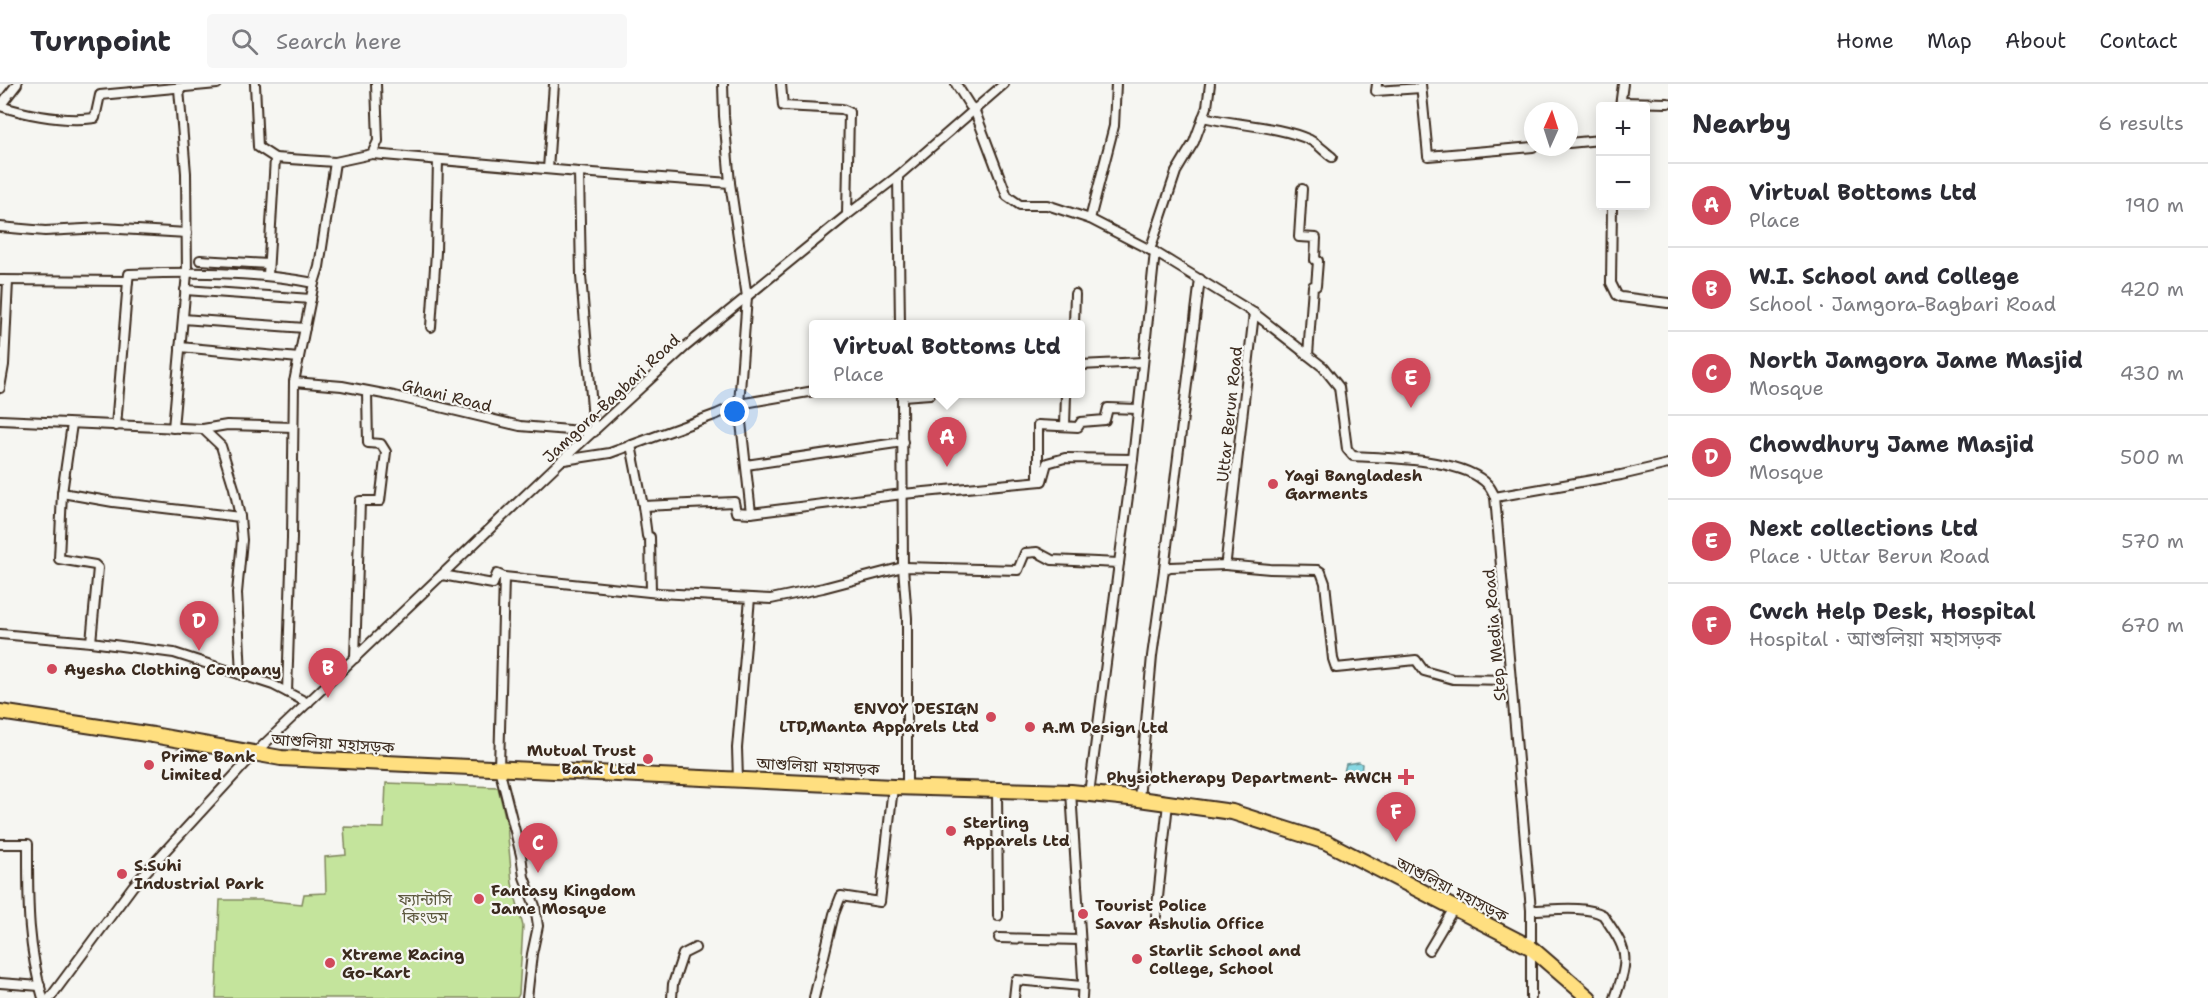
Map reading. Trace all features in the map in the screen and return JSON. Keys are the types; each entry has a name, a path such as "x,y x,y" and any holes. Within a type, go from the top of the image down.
{"highway":[{"name":"আশুলিয়া মহাসড়ক","path":"0,712 153,735 281,758 900,787 1071,792 1232,812 1326,842 1530,947 1571,985 1589,998"}],"street":[{"path":"17,84 0,106 25,114 84,119 95,118 100,95 217,84"},
{"path":"255,84 258,147 274,158 335,162 372,154 730,183"},
{"path":"372,154 378,141 376,84"},
{"path":"548,169 554,84"},
{"path":"723,84 730,183 747,297 739,404 751,513"},
{"path":"781,84 783,106 842,109 849,112 847,215"},
{"path":"956,84 974,109 1007,196 1020,205 1047,205 1090,219 1153,251 1254,313 1323,368 1339,387 1347,449 1353,456 1450,465 1487,483 1495,497 1621,475 1668,464"},
{"name":"Jamgora-Bagbari Road","path":"50,998 133,886 255,753 562,460 685,347 898,176 1004,84"},
{"path":"1090,219 1114,126 1116,84"},
{"path":"1089,794 1133,459 1153,251 1176,172 1194,142 1203,117 1210,84"},
{"path":"1377,84 1376,91 1421,86 1428,156 1524,148"},
{"path":"1621,102 1623,84"},
{"path":"172,428 187,273 186,173 179,89"},
{"path":"1650,103 1668,103"},
{"path":"1203,117 1255,125 1296,136 1311,141 1332,157"},
{"path":"1578,142 1596,140"},
{"path":"268,275 274,158"},
{"path":"431,327 436,252 438,160"},
{"path":"287,692 294,382 314,283 320,267 335,162"},
{"path":"579,172 581,276 594,432"},
{"path":"898,176 900,320"},
{"path":"1302,189 1299,237 1316,238 1315,260 1318,261 1317,286 1313,286 1308,355"},
{"path":"1612,210 1611,283 1614,291 1621,297 1668,303"},
{"path":"0,227 45,231 103,228 187,233"},
{"path":"200,260 268,264"},
{"path":"116,426 129,274 268,275 314,283"},
{"path":"1138,799 1152,656 1200,279"},
{"path":"0,387 4,365 4,281 128,281"},
{"path":"185,290 311,299"},
{"path":"1074,320 1075,294"},
{"name":"Uttar Berun Road","path":"1225,565 1254,313"},
{"path":"183,320 305,328"},
{"path":"180,348 299,358"},
{"path":"1085,365 1143,362"},
{"name":"Ghani Road","path":"294,382 342,386 394,396 520,426 594,432"},
{"path":"355,658 360,501 380,501 386,452 381,444 368,443 367,392"},
{"path":"562,460 610,453 739,404 809,392"},
{"path":"814,998 834,914 841,896 880,902 900,787 907,618 903,567 902,398"},
{"path":"1065,426 1066,398"},
{"path":"1038,481 1038,425 1078,427 1081,422 1106,420 1108,408 1138,409"},
{"path":"0,420 203,429 227,425 294,427"},
{"path":"72,424 62,493 59,559 98,568 91,642"},
{"path":"203,429 221,446 240,516 242,540 237,593 241,675"},
{"path":"746,465 903,442"},
{"path":"631,445 647,536 650,537 651,592"},
{"path":"643,506 734,502 736,512 751,513 903,494 1042,481 1047,463 1065,458 1133,459"},
{"path":"62,493 113,502 240,516"},
{"name":"Step Media Road","path":"1495,497 1531,910 1531,998"},
{"path":"442,575 493,584 497,574 504,577 651,592 771,599 903,567 1018,570 1024,553 1037,552 1052,560 1119,563"},
{"path":"1164,570 1170,567 1225,565 1321,572 1325,582 1333,659 1336,668 1416,660 1424,671 1453,679 1511,680"},
{"path":"504,577 499,768 521,855 524,877 535,906 538,926 527,998"},
{"path":"738,779 737,748 750,598"},
{"path":"0,634 91,642 174,653 273,685 308,703"},
{"path":"997,789 998,916"},
{"path":"1071,792 1082,998"},
{"path":"1156,916 1168,803"},
{"path":"0,844 28,844 28,903 32,955 44,998"},
{"path":"1430,950 1454,908"},
{"path":"1531,910 1586,910 1603,915 1625,951 1624,971 1615,998"},
{"path":"999,938 1080,940"},
{"path":"672,998 673,984 683,954 695,948"},
{"path":"1014,998 1016,980 1082,986"},
{"path":"0,983 40,986"}],"green space":[{"name":"ফ্যান্টাসি কিংডম","path":"386,783 498,787 507,825 512,883 523,926 517,998 216,998 220,900 261,900 302,904 304,894 326,893 325,857 346,855 344,827 384,828"}],"water":[{"path":"1359,762 1362,764 1361,774 1353,776 1344,772 1346,764"}],"place":[{"name":"Next collections Ltd","path":"1411,408"},
{"name":"Virtual Bottoms Ltd","path":"947,467"},
{"name":"Yagi Bangladesh Garments","path":"1273,484"},
{"name":"Chowdhury Jame Masjid","path":"199,651"},
{"name":"Ayesha Clothing Company","path":"52,669"},
{"name":"W.I. School and College","path":"328,698"},
{"name":"ENVOY DESIGN LTD,Manta Apparels Ltd","path":"991,717"},
{"name":"A.M Design Ltd","path":"1030,727"},
{"name":"Mutual Trust Bank Ltd","path":"648,759"},
{"name":"Prime Bank Limited","path":"149,765"},
{"name":"Physiotherapy Department- AWCH","path":"1406,777"},
{"name":"Sterling Apparels Ltd","path":"951,831"},
{"name":"Cwch Help Desk, Hospital","path":"1396,842"},
{"name":"North Jamgora Jame Masjid","path":"538,873"},
{"name":"S.Suhi Industrial Park","path":"122,874"},
{"name":"Fantasy Kingdom Jame Mosque","path":"479,899"},
{"name":"Tourist Police Savar Ashulia Office","path":"1083,914"},
{"name":"Starlit School and College, School","path":"1137,959"},
{"name":"Xtreme Racing Go-Kart","path":"330,963"}]}
